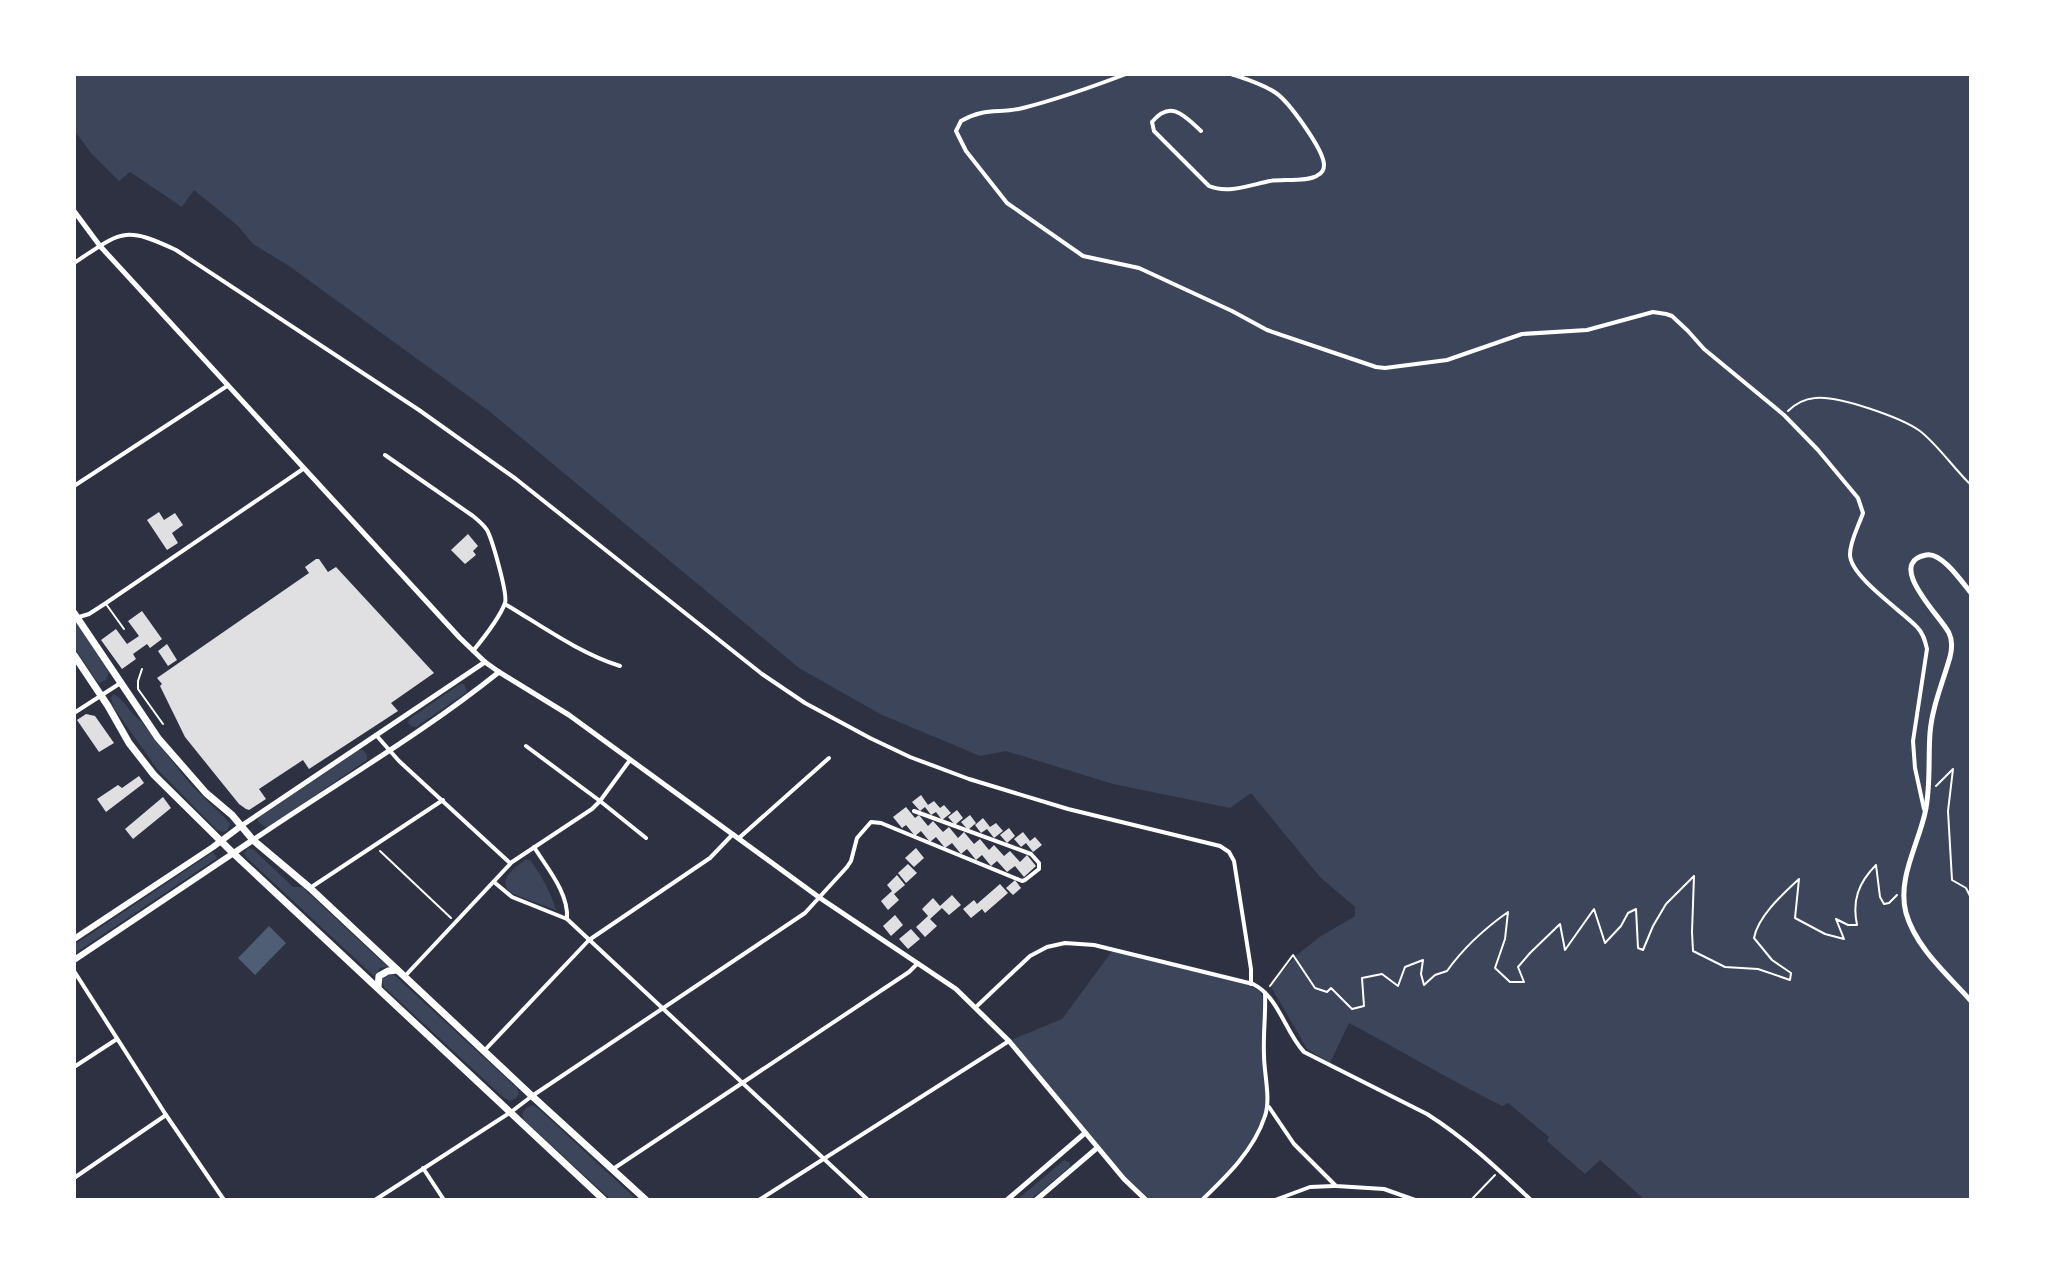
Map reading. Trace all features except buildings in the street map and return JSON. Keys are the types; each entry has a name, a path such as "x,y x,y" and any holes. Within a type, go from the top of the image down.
{"main road":[{"path":"76,615 154,731 206,793 253,840 310,888 646,1200"},
{"path":"74,655 129,743 154,775 233,853 604,1200"},
{"path":"74,939 241,826"},
{"path":"74,960 253,840"},
{"path":"378,987 379,976 397,970"}],"street":[{"path":"1126,74 1063,97 1021,108 985,111 961,121 956,131 966,151 1007,203 1083,256 1139,268 1277,334 1385,368 1447,360 1522,334 1587,330 1653,312 1666,314 1784,415 1818,450 1862,506 1863,513 1850,553 1854,568 1918,627 1924,637 1927,649 1913,741 1915,768 1925,813"},
{"path":"1201,131 1179,111 1164,112 1152,122 1154,131 1214,188 1233,189 1270,181 1313,178 1322,172 1324,165 1318,148 1285,101 1270,89 1231,74"},
{"path":"74,211 100,246 473,651 499,672 569,715 820,898 956,989 1009,1041 1126,1182 1146,1200"},
{"path":"74,263 112,238 134,234 176,250 419,410 526,486 762,674 805,703 870,738 910,757 1015,793 1220,846 1229,852 1234,861 1251,984"},
{"path":"74,486 227,386"},
{"path":"385,455 465,510 489,535 505,590 505,604 473,651"},
{"path":"76,615 83,616 106,603 303,469"},
{"path":"1971,593 1941,559 1932,554 1924,555 1912,566 1916,589 1946,627 1952,650 1930,731 1925,813 1912,851 1905,886 1906,914 1916,935 1971,1001"},
{"path":"505,604 560,638 620,666"},
{"path":"241,826 485,662"},
{"path":"253,840 390,751 499,672"},
{"path":"74,713 121,682"},
{"path":"376,735 511,863"},
{"path":"526,746 646,838"},
{"path":"484,1051 589,940 710,858 829,758"},
{"path":"405,977 511,863 592,809 630,760"},
{"path":"310,888 443,800"},
{"path":"375,1200 805,913 847,867 857,838 871,822 881,823 1022,881 1039,869 1039,863 1031,854 914,811"},
{"path":"534,847 561,892 567,919"},
{"path":"494,882 512,897 567,919 868,1200"},
{"path":"976,1007 1030,956 1047,947 1065,943 1094,945 1251,984 1265,992 1304,1052 1418,1108 1443,1124 1500,1170 1531,1200"},
{"path":"613,1169 909,972 918,963"},
{"path":"74,971 224,1200"},
{"path":"1202,1200 1225,1178 1246,1151 1261,1126 1268,1105 1264,1052 1265,992"},
{"path":"74,1067 117,1039"},
{"path":"759,1200 1009,1041"},
{"path":"1268,1105 1294,1144 1336,1186"},
{"path":"74,1178 166,1115"},
{"path":"1007,1200 1085,1133"},
{"path":"1036,1200 1097,1148"},
{"path":"423,1168 444,1200"},
{"path":"1275,1200 1310,1187 1336,1186 1370,1186 1415,1200"}],"lane":[{"path":"106,603 124,629"},
{"path":"142,669 138,689 163,724"}],"path":[{"path":"1784,415 1802,401 1827,398 1897,419 1922,432 1971,485"},
{"path":"1929,793 1953,769 1948,811 1952,880 1966,888 1971,898"},
{"path":"374,845 455,922"},
{"path":"1265,992 1293,955 1315,988 1327,992 1331,988 1352,1009 1364,1006 1362,978 1382,974 1398,986 1405,967 1423,960 1421,974 1424,985 1435,975 1447,971 1483,931 1508,912 1505,939 1495,968 1510,982 1524,982 1518,967 1560,924 1565,950 1594,909 1605,943 1628,913 1636,909 1638,948 1643,950 1666,904 1694,876 1693,951 1725,967 1758,969 1790,980 1791,973 1772,960 1754,938 1756,927 1777,899 1799,879 1795,918 1825,934 1844,939 1836,919 1848,925 1857,925 1854,908 1857,895 1867,874 1876,865 1880,897 1884,904 1889,903 1905,886"},
{"path":"1471,1200 1500,1170"}],"shaded area":[{"path":"74,74 1971,74 1971,1200 1645,1200 1600,1160 1585,1174 1547,1141 1549,1137 1508,1103 1502,1106 1349,1023 1330,1063 1307,1049 1270,985 1297,955 1355,916 1355,907 1320,877 1251,793 1230,808 1113,784 1006,751 980,756 880,714 799,668 489,411 289,266 253,244 238,226 194,190 182,207 130,172 119,181 91,153 74,130"},
{"path":"74,620 109,672 106,680 99,683 96,680 74,647"},
{"path":"464,684 467,692 416,727 408,723 409,719"},
{"path":"113,694 140,720 191,785 226,819 230,824 227,831 217,830 157,769 114,708"},
{"path":"359,750 367,755 367,760 267,828 258,822 258,818"},
{"path":"248,848 253,849 293,887 302,887 388,967 380,968 376,978 246,857 244,853"},
{"path":"213,852 217,858 74,954 74,945"},
{"path":"525,860 530,860 538,872 556,910 513,894 508,889 508,876"},
{"path":"269,926 286,943 255,975 238,958"},
{"path":"1113,950 1242,982 1260,991 1263,999 1268,1105 1265,1116 1246,1151 1202,1200 1146,1200 1124,1179 1009,1041 1062,1019"},
{"path":"393,974 517,1088 519,1094 516,1098 510,1101 503,1097 384,987 384,976"},
{"path":"533,1105 637,1200 611,1200 524,1120 524,1111"},
{"path":"1064,1160 1070,1163 1070,1167 1030,1200 1017,1200"}]}
